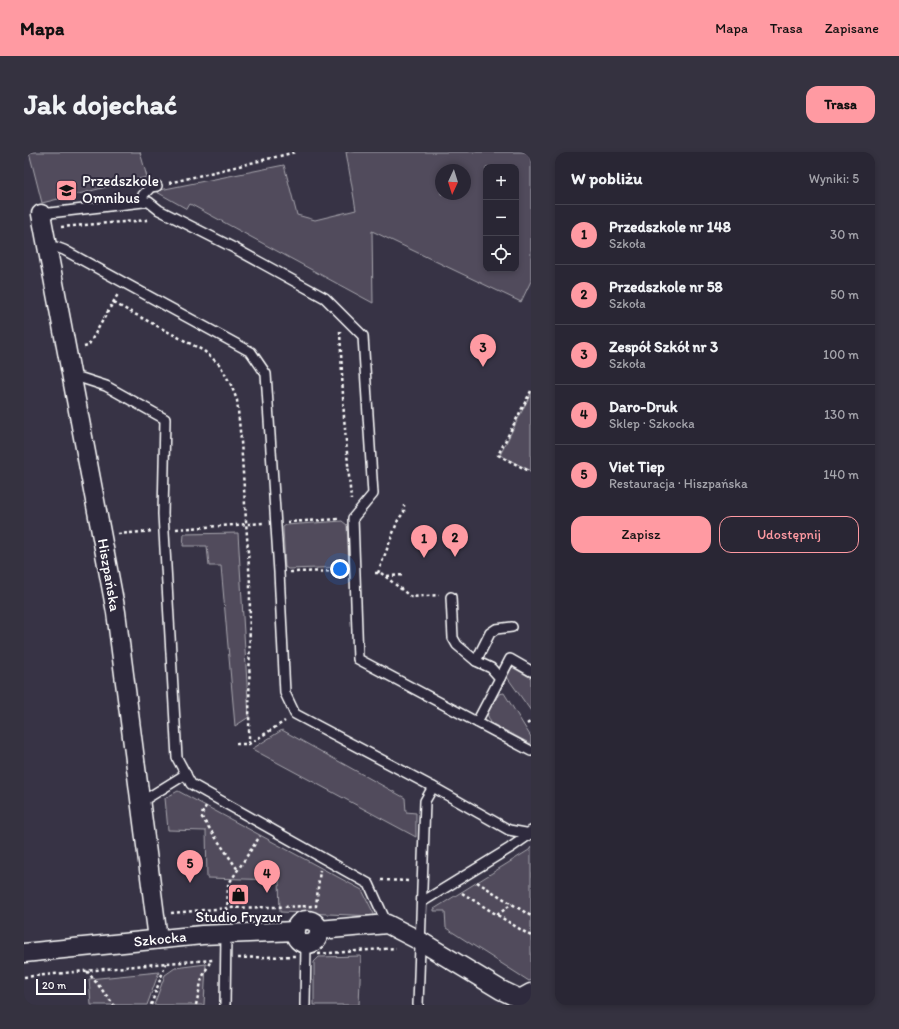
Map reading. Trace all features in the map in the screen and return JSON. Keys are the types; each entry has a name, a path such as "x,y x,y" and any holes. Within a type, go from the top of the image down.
{"street":[{"name":"Hiszpańska","path":"41,214 116,612 158,940"},
{"path":"303,943 299,924 307,920 316,924 319,930 387,924 420,946 501,990 524,999"},
{"name":"Szkocka","path":"24,953 226,934 303,943"}],"lane":[{"path":"143,202 143,195 151,187 157,186"},
{"path":"41,214 149,202 159,210 234,248 325,298 363,336 373,494 353,518 358,659 531,751"},
{"path":"48,249 56,247 64,250 252,352 266,374 279,572 285,694 295,714 433,787 509,830 531,833"},
{"path":"72,375 106,386 165,419 163,514 177,758 191,784 369,884 387,924"},
{"path":"447,596 453,638 457,645 476,661 491,668 500,678"},
{"path":"476,661 493,630 512,627"},
{"path":"477,722 510,659 531,671"},
{"path":"141,802 186,774"},
{"path":"418,1005 425,801 433,787"},
{"path":"422,902 510,848 531,833"},
{"path":"224,1005 226,934"},
{"path":"303,943 305,1005"}],"path":[{"path":"157,186 296,152"},
{"path":"59,227 147,220 157,214 159,210"},
{"path":"114,302 204,351 220,365 237,400 250,584 249,744"},
{"path":"115,534 353,518 344,417 339,312"},
{"path":"531,391 498,455 531,472"},
{"path":"404,505 404,512 398,520 376,573 381,573 386,576 411,597 447,596"},
{"path":"279,572 356,571"},
{"path":"386,576 405,575"},
{"path":"236,744 249,744 295,714"},
{"path":"527,724 531,721"},
{"path":"211,795 201,816 238,870"},
{"path":"226,934 228,885 267,826"},
{"path":"171,913 227,908 316,906 321,858"},
{"path":"466,875 531,916"},
{"path":"365,882 376,880 422,882"},
{"path":"450,885 531,936"},
{"path":"497,915 512,904"},
{"path":"24,977 211,960 303,943 399,948 420,946"},
{"path":"196,1005 202,978 211,960"},
{"path":"151,1005 166,963"},
{"path":"87,971 114,1005"}],"shaded area":[{"name":"Przedszkole Omnibus","path":"29,152 140,152 147,177 42,203"},
{"path":"346,152 531,152 531,281 521,302 372,231 373,303 190,204 187,209 155,191 284,165 297,215 315,220 356,210"},
{"path":"531,393 531,471 500,455"},
{"path":"342,521 347,525 349,567 288,569 285,567 283,527 286,525"},
{"path":"238,533 249,717 235,726 221,566 209,566 207,546 183,546 184,534"},
{"path":"512,667 531,678 531,711 507,677"},
{"path":"504,693 531,737 531,744 491,723 487,714 499,694"},
{"path":"282,730 405,798 406,812 416,813 416,837 252,749"},
{"path":"178,791 362,890 375,916 280,912 279,880 207,878 206,831 168,830 165,798"},
{"path":"531,847 531,980 529,981 446,928 445,911 434,911 434,909 529,850"},
{"path":"361,956 359,1005 314,1005 314,962 319,957"},
{"path":"206,964 204,1005 154,1005 165,975 175,968"},
{"path":"159,972 147,1005 91,1005 89,979"}],"place":[{"name":"Przedszkole Omnibus","path":"67,190"},
{"name":"Zespół Szkół nr 3","path":"483,367"},
{"name":"Przedszkole nr 58","path":"455,557"},
{"name":"Przedszkole nr 148","path":"424,558"},
{"name":"Viet Tiep","path":"190,883"},
{"name":"Daro-Druk","path":"267,893"},
{"name":"Studio Fryzur","path":"239,894"}]}
